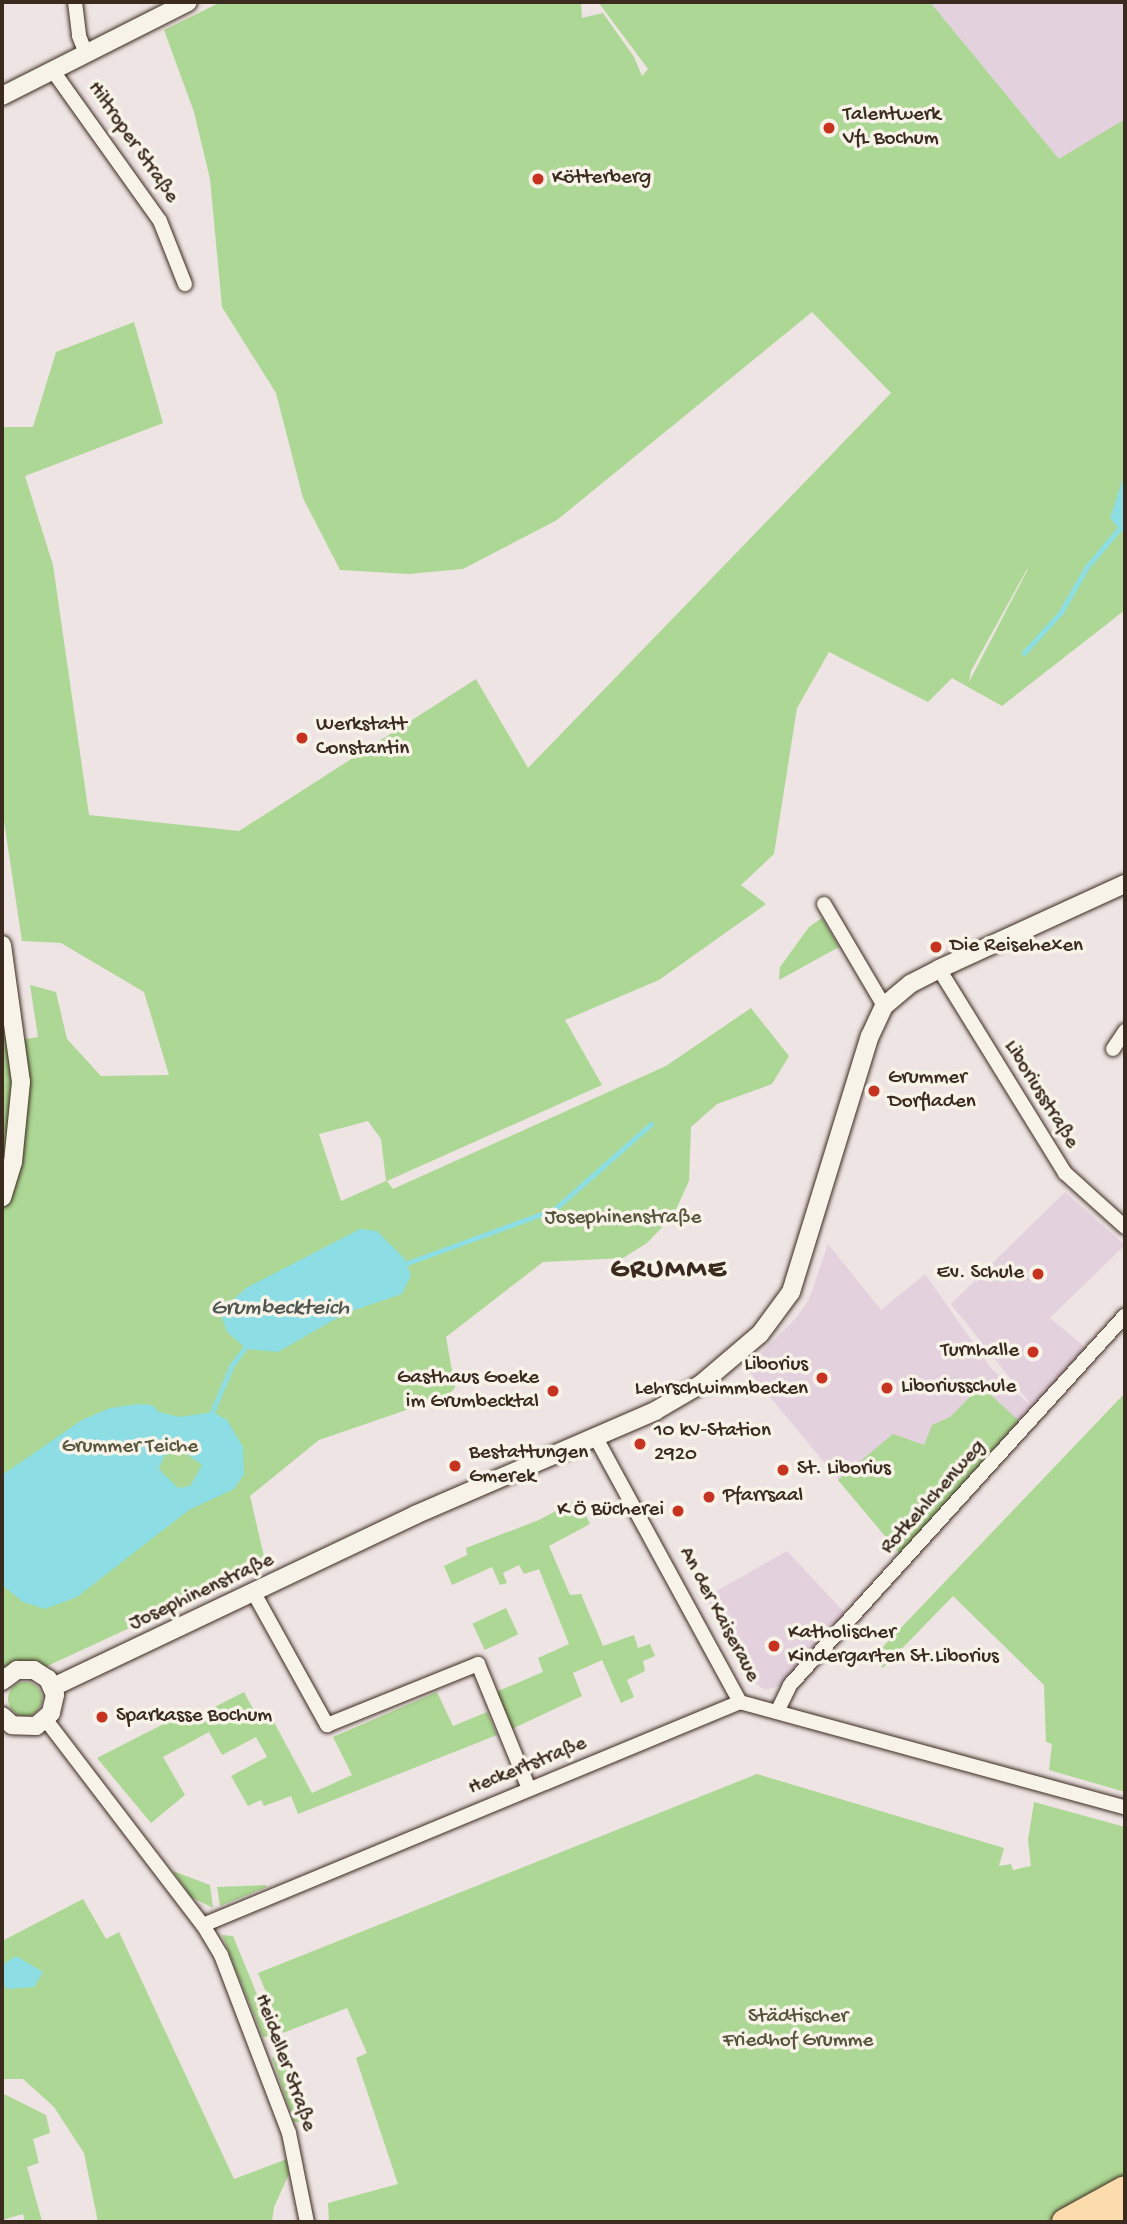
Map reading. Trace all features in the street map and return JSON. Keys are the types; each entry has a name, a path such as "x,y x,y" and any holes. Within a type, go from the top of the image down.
{"highway":[{"path":"1065,2222 1125,2189"},
{"path":"1100,2222 1125,2209"}],"street":[{"name":"Hiltroper Straße","path":"75,2 79,36 86,53"},
{"name":"Hiltroper Straße","path":"2,96 188,2"},
{"name":"Hiltroper Straße","path":"53,71 160,221 185,284"},
{"name":"Josephinenstraße","path":"53,1687 255,1595 415,1515 596,1438 702,1384 777,1314 809,1243 870,1036 884,1006 910,984 939,969 1125,884"},
{"path":"824,904 884,1006"},
{"path":"2,945 21,1082 13,1162 2,1197"},
{"name":"Liboriusstraße","path":"939,969 1065,1173 1125,1227"},
{"path":"1113,1049 1125,1031"},
{"name":"Rotkehlchenweg","path":"778,1710 790,1685 1125,1315"},
{"name":"An der Kaiseraue","path":"596,1438 740,1702"},
{"path":"255,1595 327,1725 478,1664 529,1789"},
{"path":"2,1717 24,1728 46,1720 55,1704 53,1687 34,1670 4,1672"},
{"path":"740,1702 778,1710 1125,1807"},
{"name":"Heckertstraße","path":"203,1925 740,1702"},
{"path":"46,1720 203,1925"},
{"name":"Heideller Straße","path":"203,1925 221,1955 281,2110 307,2222"}],"shaded area":[{"path":"930,2 1125,2 1125,119 1060,160"},
{"name":"Ev. Schule","path":"1065,1192 1125,1245 1050,1318 1086,1348 1033,1407 951,1304"},
{"name":"Liboriusschule","path":"828,1244 881,1310 925,1274 991,1368 1032,1407 900,1554 746,1368 797,1317 809,1299"},
{"name":"Katholischer Kindergarten St.Liborius","path":"787,1551 845,1613 780,1686 765,1690 751,1680 706,1597"}],"green space":[{"name":"Grummer Teiche","path":"221,2 581,2 582,18 603,13 634,57 642,76 648,69 598,2 930,2 1059,159 1125,119 1125,610 1002,706 952,678 928,702 829,652 797,708 774,854 741,885 766,904 659,980 565,1020 602,1085 387,1181 393,1189 666,1066 751,1008 789,1056 772,1084 717,1104 691,1127 689,1181 673,1216 647,1243 623,1258 543,1262 446,1337 455,1388 447,1396 319,1440 250,1496 266,1565 2,1687 2,993 9,1042 38,1037 30,985 56,992 67,1039 101,1076 169,1075 144,992 61,943 22,941 2,808 2,427 33,427 56,352 134,322 163,423 25,476 53,565 89,815 239,831 476,679 528,768 891,393 812,312 557,520 463,569 409,574 340,570 303,498 276,393 222,307 210,179 194,112 164,30","holes":["1028,569 969,682 971,671","368,1121 381,1139 386,1181 341,1201 319,1134"]},
{"path":"822,918 839,947 779,980 780,967 809,927"},
{"path":"981,1386 1019,1421 900,1554 838,1480 893,1434 924,1445 932,1425 950,1417"},
{"path":"1125,1393 1125,1792 1049,1770 1052,1744 1046,1742 1044,1685 953,1596 883,1668 875,1655"},
{"path":"578,1499 590,1524 549,1546 570,1595 581,1594 603,1646 634,1635 638,1648 650,1644 655,1656 643,1661 645,1671 627,1680 634,1697 621,1703 602,1660 573,1673 582,1696 512,1729 496,1692 543,1672 538,1658 569,1644 539,1569 524,1574 519,1565 503,1573 507,1583 500,1585 492,1567 452,1585 444,1566 467,1555 466,1548 539,1520"},
{"path":"506,1608 518,1634 485,1650 472,1624"},
{"path":"25,1682 37,1687 42,1699 37,1711 25,1716 13,1711 8,1699 13,1687"},
{"path":"244,1692 257,1716 268,1711 312,1793 352,1775 333,1737 437,1692 453,1726 487,1712 497,1735 298,1814 291,1796 264,1806 261,1800 248,1806 231,1776 267,1757 256,1737 222,1755 209,1732 163,1757 185,1795 151,1823 97,1758 187,1712 191,1719"},
{"name":"Städtischer Friedhof Grumme","path":"757,1774 1004,1848 999,1866 1011,1864 1013,1870 1031,1866 1028,1840 1034,1802 1125,1827 1125,2181 1052,2222 329,2222 328,2203 398,2184 356,2058 367,2053 347,2008 283,2033 258,1973"},
{"path":"173,1871 210,1885 213,1908 191,1897"},
{"path":"217,1887 267,1887 220,1906"},
{"path":"83,1899 106,1939 119,1932 234,2179 287,2159 289,2174 274,2207 272,2222 98,2222 84,2153 54,2107 23,2079 2,2079 2,1941"},
{"path":"222,1935 233,1936 274,2036 263,2037"},
{"path":"280,2052 305,2122 294,2122 272,2058"},
{"path":"2,2093 46,2115 50,2133 33,2139 39,2163 27,2167 42,2221 25,2222 23,2214 2,2220"}],"water":[{"path":"1125,473 1125,536 1110,518"},
{"name":"Grumbeckteich","path":"360,1229 377,1231 404,1258 411,1275 402,1294 346,1313 278,1352 247,1349 227,1332 222,1318 225,1308 246,1288"},
{"path":"152,1405 159,1412 180,1417 213,1412 227,1420 243,1447 244,1474 234,1489 189,1510 77,1597 45,1609 23,1602 2,1585 2,1475 82,1420 110,1408","holes":["180,1449 202,1465 190,1486 178,1488 159,1469 164,1456"]},
{"path":"16,1956 43,1972 34,1987 7,1989 2,1983 2,1965"}],"waterway":[{"path":"1024,653 1061,612 1087,567 1125,522"},
{"path":"402,1265 555,1209 651,1124"},
{"path":"210,1417 232,1365 248,1344"}],"place":[{"name":"Talentwerk VfL Bochum","path":"829,128"},
{"name":"Kötterberg","path":"538,179"},
{"name":"Werkstatt Constantin","path":"302,738"},
{"name":"Die Reisehexen","path":"936,947"},
{"name":"Grummer Dorfladen","path":"874,1091"},
{"name":"Ev. Schule","path":"1038,1274"},
{"name":"Turnhalle","path":"1033,1352"},
{"name":"Liborius Lehrschwimmbecken","path":"822,1378"},
{"name":"Liboriusschule","path":"887,1388"},
{"name":"Gasthaus Goeke im Grumbecktal","path":"553,1391"},
{"name":"10 kV-Station 2920","path":"640,1444"},
{"name":"Bestattungen Gmerek","path":"455,1466"},
{"name":"St. Liborius","path":"783,1470"},
{"name":"Pfarrsaal","path":"709,1497"},
{"name":"K Ö Bücherei","path":"678,1511"},
{"name":"Katholischer Kindergarten St.Liborius","path":"774,1646"},
{"name":"Sparkasse Bochum","path":"102,1717"}],"district":[{"name":"GRUMME","path":"669,1271"}]}
